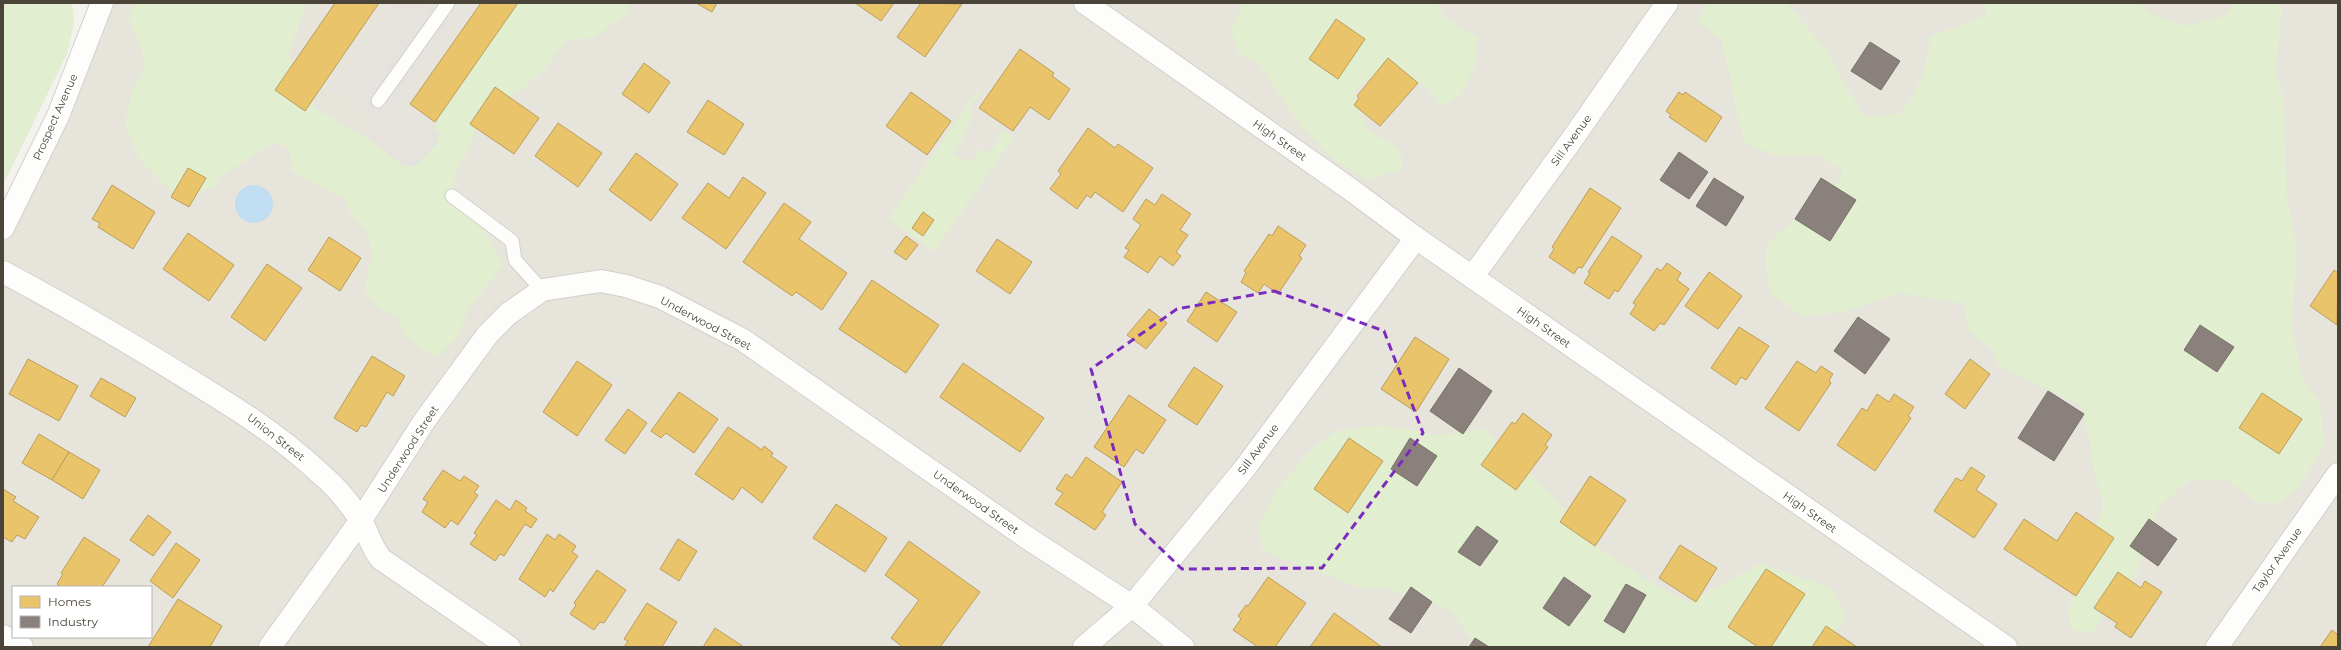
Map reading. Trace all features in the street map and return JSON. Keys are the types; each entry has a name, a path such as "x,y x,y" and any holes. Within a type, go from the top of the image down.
{"street":[{"name":"Prospect Avenue","path":"3,228 58,116 102,3"},
{"name":"High Street","path":"1085,3 1350,189 1416,238 1473,276 2006,647"},
{"name":"Sill Avenue","path":"1473,276 1573,138 1667,3"},
{"name":"Sill Avenue","path":"1084,647 1132,606 1245,468 1416,238"},
{"name":"Union Street","path":"3,272 111,332 248,415 270,430 323,476 360,520 373,549 381,559 510,647"},
{"name":"Underwood Street","path":"270,647 360,520 425,420 471,355 508,314 542,290 601,281 651,293 743,340 1026,537 1132,606 1183,647"},
{"name":"Taylor Avenue","path":"2217,647 2338,474"},
{"path":"3,636 22,647"}],"lane":[{"path":"378,101 448,3"},
{"path":"452,196 512,241 515,260 542,290"}],"highlighted area":[{"path":"1274,291 1384,331 1423,433 1322,568 1182,569 1135,524 1091,369 1177,309"}],"shaded area":[{"path":"102,3 2338,3 2338,472 2215,647 3,647 3,228"},
{"path":"396,3 425,3 453,21 397,103 440,134 435,146 414,167 402,165 365,136 367,109 333,89"},
{"path":"2338,474 2338,647 2217,647"}],"green space":[{"path":"3,3 72,3 74,22 68,52 3,185"},
{"path":"135,3 307,3 288,55 316,109 405,160 425,155 483,3 630,3 629,12 594,38 566,40 544,70 519,92 490,106 478,118 468,153 461,160 456,175 452,196 485,232 504,264 468,309 457,338 438,356 421,349 405,335 398,319 379,308 365,293 367,274 372,258 368,233 353,217 344,199 291,172 290,149 275,142 220,177 214,187 178,197 162,183 137,156 125,124 133,87 144,71 142,51 128,16"},
{"path":"1243,3 1436,3 1446,18 1477,37 1476,63 1461,95 1442,107 1426,86 1382,66 1354,92 1362,117 1368,129 1392,144 1401,153 1402,170 1367,180 1337,162 1323,150 1301,126 1257,62 1238,53 1231,29"},
{"path":"1707,3 1787,3 1827,51 1863,116 1900,114 1918,86 1927,59 1930,37 1986,15 1984,3 2138,3 2155,15 2185,26 2225,16 2235,3 2280,3 2282,10 2276,71 2284,102 2287,198 2297,247 2292,326 2302,377 2320,401 2324,446 2298,488 2281,503 2258,503 2227,480 2190,480 2159,507 2137,574 2093,632 2071,630 2068,611 2103,504 2094,473 2090,441 2080,405 1999,367 1991,349 1968,331 1964,304 1899,293 1847,311 1804,317 1770,293 1765,265 1767,244 1841,179 1842,170 1818,155 1777,156 1745,143 1736,112 1730,76 1721,40 1697,21"},
{"path":"977,91 981,94 973,103 969,126 954,154 969,163 982,148 990,153 1004,130 1014,137 934,252 888,219"},
{"path":"1380,425 1438,435 1484,429 1550,493 1602,550 1647,580 1688,602 1760,564 1831,587 1846,617 1823,647 1477,647 1450,610 1387,588 1361,588 1263,551 1258,525 1278,488 1309,452 1335,431"}],"water":[{"path":"254,185 267,191 273,204 267,217 254,223 241,217 235,204 241,191"}],"building: Homes":[{"path":"335,3 379,3 305,111 275,90"},
{"path":"481,3 518,3 435,122 410,104"},
{"path":"696,3 717,3 712,12"},
{"path":"855,3 894,3 881,21"},
{"path":"921,3 962,4 925,57 897,37"},
{"path":"1336,19 1365,39 1338,79 1309,59"},
{"path":"1020,49 1054,73 1052,76 1070,89 1049,120 1030,107 1013,131 979,108"},
{"path":"1388,58 1418,83 1380,126 1354,105 1359,98 1357,96"},
{"path":"644,63 670,82 649,113 622,94"},
{"path":"495,87 539,118 514,154 470,124"},
{"path":"911,92 951,121 927,155 886,126"},
{"path":"1679,92 1683,95 1685,92 1722,117 1706,142 1669,117 1671,115 1666,111"},
{"path":"708,100 744,124 724,155 687,132"},
{"path":"558,123 602,153 578,187 535,156"},
{"path":"1088,128 1115,148 1118,144 1153,168 1123,212 1095,192 1091,198 1087,195 1077,209 1050,189 1061,174 1058,171"},
{"path":"636,153 678,184 651,221 609,190"},
{"path":"188,168 206,178 189,207 171,197"},
{"path":"743,177 766,193 726,249 682,218 708,183 729,198"},
{"path":"112,185 155,212 133,249 98,227 100,223 92,219"},
{"path":"1590,188 1621,208 1582,268 1578,267 1574,274 1549,257 1554,249 1552,247"},
{"path":"1162,194 1191,214 1180,230 1188,235 1176,252 1181,256 1173,266 1160,256 1148,273 1124,257 1129,250 1125,248 1141,225 1133,219 1146,199 1155,205"},
{"path":"784,203 811,222 799,239 847,273 822,310 796,292 792,296 743,262"},
{"path":"923,212 934,220 923,236 912,228"},
{"path":"1278,226 1306,245 1299,256 1302,258 1278,294 1264,284 1258,293 1241,282 1246,273 1244,271 1269,234 1272,236"},
{"path":"188,233 234,265 209,301 163,269"},
{"path":"906,236 918,245 906,260 894,252"},
{"path":"1612,236 1642,256 1618,292 1615,290 1609,299 1584,283 1590,273 1588,272"},
{"path":"329,237 361,258 340,291 308,270"},
{"path":"997,239 1032,262 1010,294 976,271"},
{"path":"1667,263 1681,273 1677,280 1689,289 1664,325 1660,323 1654,331 1630,314 1636,305 1633,303 1657,268 1661,271"},
{"path":"267,264 302,288 265,341 231,317"},
{"path":"2334,270 2338,273 2337,325 2310,306"},
{"path":"1709,272 1742,296 1718,329 1685,306"},
{"path":"872,280 939,325 906,373 839,329"},
{"path":"1206,292 1237,312 1217,342 1187,321"},
{"path":"1149,309 1167,323 1146,349 1127,335"},
{"path":"1739,327 1769,346 1746,380 1741,377 1736,385 1711,368"},
{"path":"1415,337 1449,359 1416,412 1381,389"},
{"path":"372,356 405,376 393,396 387,392 366,427 361,425 357,432 334,418"},
{"path":"28,359 78,386 59,421 9,394"},
{"path":"1970,359 1990,374 1965,409 1945,394"},
{"path":"577,361 612,385 577,436 543,412"},
{"path":"1797,361 1816,373 1821,366 1833,374 1829,380 1831,383 1799,431 1765,408"},
{"path":"963,363 1044,418 1020,452 940,397"},
{"path":"1194,367 1223,386 1197,425 1168,406"},
{"path":"101,378 136,398 125,417 90,396"},
{"path":"679,392 718,419 694,453 666,433 661,438 651,431"},
{"path":"2262,393 2302,419 2279,454 2239,428"},
{"path":"1877,394 1889,402 1894,394 1914,407 1908,416 1911,418 1875,471 1837,445 1862,408 1867,411"},
{"path":"1129,395 1166,420 1143,454 1136,449 1124,467 1094,447"},
{"path":"628,409 647,423 625,454 605,440"},
{"path":"1523,413 1552,435 1545,445 1548,447 1516,490 1481,465 1512,422 1515,424"},
{"path":"728,427 762,450 764,446 773,453 771,456 787,467 762,503 742,487 733,500 695,474"},
{"path":"39,434 69,452 52,480 22,463"},
{"path":"1349,438 1383,461 1348,513 1314,489"},
{"path":"69,452 100,470 83,499 52,480"},
{"path":"1086,457 1122,482 1102,512 1106,515 1095,530 1055,504 1063,493 1056,489 1066,474 1072,478"},
{"path":"1971,467 1985,476 1976,490 1997,504 1974,538 1934,511 1956,478 1962,481"},
{"path":"443,470 460,481 464,476 479,486 474,493 478,495 458,525 451,520 445,528 422,512 428,502 423,499"},
{"path":"1590,476 1626,500 1595,546 1560,522"},
{"path":"3,489 16,497 13,501 39,517 25,539 17,535 12,542 3,537"},
{"path":"496,500 510,510 516,500 527,508 525,511 537,519 531,528 525,524 504,556 500,554 495,561 470,544 477,535 474,533"},
{"path":"836,504 887,538 865,572 813,538"},
{"path":"2076,512 2114,538 2076,596 2004,549 2024,519 2057,541"},
{"path":"148,515 171,532 153,556 130,540"},
{"path":"547,534 555,540 559,534 576,546 572,552 578,556 553,592 550,589 545,597 519,579"},
{"path":"84,537 120,560 103,586 60,586 57,584 63,574 61,573"},
{"path":"678,539 697,551 679,581 660,569"},
{"path":"909,541 980,592 940,647 903,647 891,638 919,600 885,575"},
{"path":"176,543 200,560 173,598 150,581"},
{"path":"1680,545 1717,568 1696,602 1659,578"},
{"path":"1766,569 1805,594 1771,647 1758,647 1728,627"},
{"path":"597,570 626,590 604,623 600,622 594,630 570,614 576,605 574,603"},
{"path":"2118,572 2141,588 2145,581 2162,592 2131,638 2115,627 2117,623 2094,608"},
{"path":"1268,577 1306,603 1275,647 1258,647 1233,630 1241,619 1238,616 1246,605 1248,606"},
{"path":"178,599 222,626 210,647 148,647"},
{"path":"647,603 677,622 662,647 624,647 628,641 624,639"},
{"path":"1334,613 1382,647 1310,647"},
{"path":"1826,626 1857,647 1812,647"},
{"path":"715,628 744,647 703,647"},
{"path":"2332,630 2338,635 2338,647 2320,647"}],"building: Industry":[{"path":"1870,42 1900,61 1881,90 1851,71"},
{"path":"1679,152 1708,172 1689,199 1660,180"},
{"path":"1714,178 1744,197 1726,226 1696,206"},
{"path":"1821,178 1856,200 1830,241 1795,219"},
{"path":"1858,317 1890,339 1865,374 1834,351"},
{"path":"2200,325 2234,347 2217,372 2184,350"},
{"path":"1459,368 1492,391 1463,434 1430,411"},
{"path":"2048,391 2084,414 2054,461 2018,438"},
{"path":"1410,438 1437,456 1417,486 1391,469"},
{"path":"2149,519 2177,539 2158,566 2130,546"},
{"path":"1477,526 1498,541 1480,566 1458,552"},
{"path":"1564,577 1591,596 1569,626 1543,608"},
{"path":"1626,584 1646,595 1624,633 1604,621"},
{"path":"1411,587 1432,602 1411,633 1389,619"},
{"path":"1475,638 1489,647 1469,647"}]}
